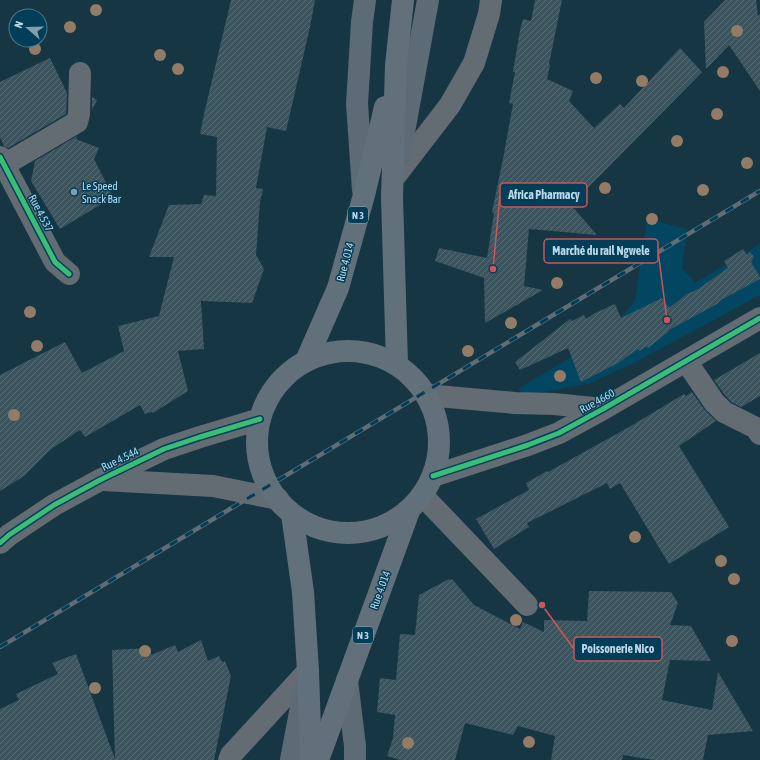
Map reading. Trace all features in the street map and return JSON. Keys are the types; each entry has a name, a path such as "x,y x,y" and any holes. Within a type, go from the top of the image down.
{"highway":[{"name":"Rue 4.014","path":"318,760 347,680 421,494 438,456 439,435 435,414 425,392 397,364 392,197 396,65 403,0"},
{"name":"Rue 4.014","path":"306,361 338,288 364,195 396,65"},
{"path":"397,364 380,356 362,351 343,350 324,354 306,361 291,372 277,385 267,401 260,419 258,442 260,465 268,486 285,507 310,525 330,532 351,533 378,528 391,522 421,494"},
{"path":"285,507 303,592 308,671 311,760"}],"main road":[{"path":"364,0 357,104 364,195"},
{"path":"392,197 428,0"},
{"path":"291,760 308,671"},
{"path":"347,680 355,746 355,760"}],"street":[{"path":"396,175 450,105 474,63 489,14 491,0"},
{"path":"2,161 77,122 79,114 80,73"},
{"name":"Rue 4.537","path":"2,161 55,262 69,274"},
{"name":"Rue 4660","path":"421,494 528,445 559,433 760,318"},
{"path":"686,361 714,402 724,412 759,429"},
{"name":"Rue 4660","path":"426,394 603,409"},
{"name":"Rue 4.544","path":"0,543 9,535 54,505 100,480 164,449 260,419"},
{"name":"Rue 4.544","path":"100,480 161,482 213,486 285,507"},
{"path":"421,494 527,605"},
{"path":"229,760 231,755 308,671"}],"shaded area":[{"path":"647,219 687,229 682,268 695,283 760,244 760,295 636,362 591,383 522,396 519,388 602,339 635,301"}],"building":[{"path":"231,0 315,0 286,131 267,127 256,188 263,189 260,202 256,255 264,269 252,303 201,301 204,349 178,351 188,391 153,413 145,414 140,405 85,437 80,430 51,449 24,476 0,491 0,375 65,342 82,373 124,351 118,326 159,316 174,257 149,257 169,205 201,204 204,195 216,196 217,137 200,134"},
{"path":"535,0 562,0 547,79 573,91 569,101 594,128 620,104 624,108 680,48 702,72 571,205 597,235 529,229 524,286 543,290 485,323 484,278 435,261 439,248 487,258 494,213 492,212 513,104 509,103 515,72 513,72 520,30 523,19 531,21"},
{"path":"725,0 756,0 758,16 760,14 760,91 729,45 706,69 704,22"},
{"path":"50,58 67,93 66,114 8,148 4,146 0,137 0,82"},
{"path":"92,97 97,100 92,110"},
{"name":"Le Speed Snack Bar","path":"77,136 76,139 99,148 94,159 113,197 60,229 31,181 35,161"},
{"path":"743,249 747,255 750,252 754,257 751,262 760,279 669,330 648,348 647,346 640,351 638,349 618,363 581,382 568,348 520,370 515,362 570,319 572,321 584,315 586,319 615,304 621,318 662,298 669,308 687,294 698,289 728,268 724,261"},
{"path":"760,353 760,396 741,407 731,402 714,380"},
{"path":"692,392 704,409 716,421 679,446 729,527 669,564 620,483 610,489 607,483 527,523 529,527 494,549 476,519 529,490 526,483 631,426 684,394 686,396"},
{"path":"449,579 452,579 474,605 520,629 523,622 544,632 544,620 587,621 589,591 671,592 678,603 670,625 691,626 711,661 670,660 662,700 712,710 718,672 753,731 708,735 703,760 654,760 623,755 622,760 551,760 555,736 518,726 513,735 465,723 455,760 400,760 387,756 393,738 395,715 377,712 380,678 396,680 400,634 415,635 419,595"},
{"path":"201,640 208,661 219,656 222,662 225,661 231,676 214,760 0,760 0,709 19,700 16,694 58,674 52,663 76,654 115,759 112,650 150,648 151,655 175,645 178,652"}],"railway":[{"path":"0,647 760,191"}],"cycle path":[{"path":"0,157 55,262 69,274"},
{"path":"433,476 528,445 559,433 760,318"},
{"path":"0,543 9,535 54,505 100,480 164,449 260,419"}],"place":[{"name":"Le Speed Snack Bar","path":"74,192"},
{"name":"Africa Pharmacy","path":"493,269"},
{"name":"Marché du rail Ngwele","path":"667,320"},
{"name":"Poissonerie Nico","path":"542,605"}]}
